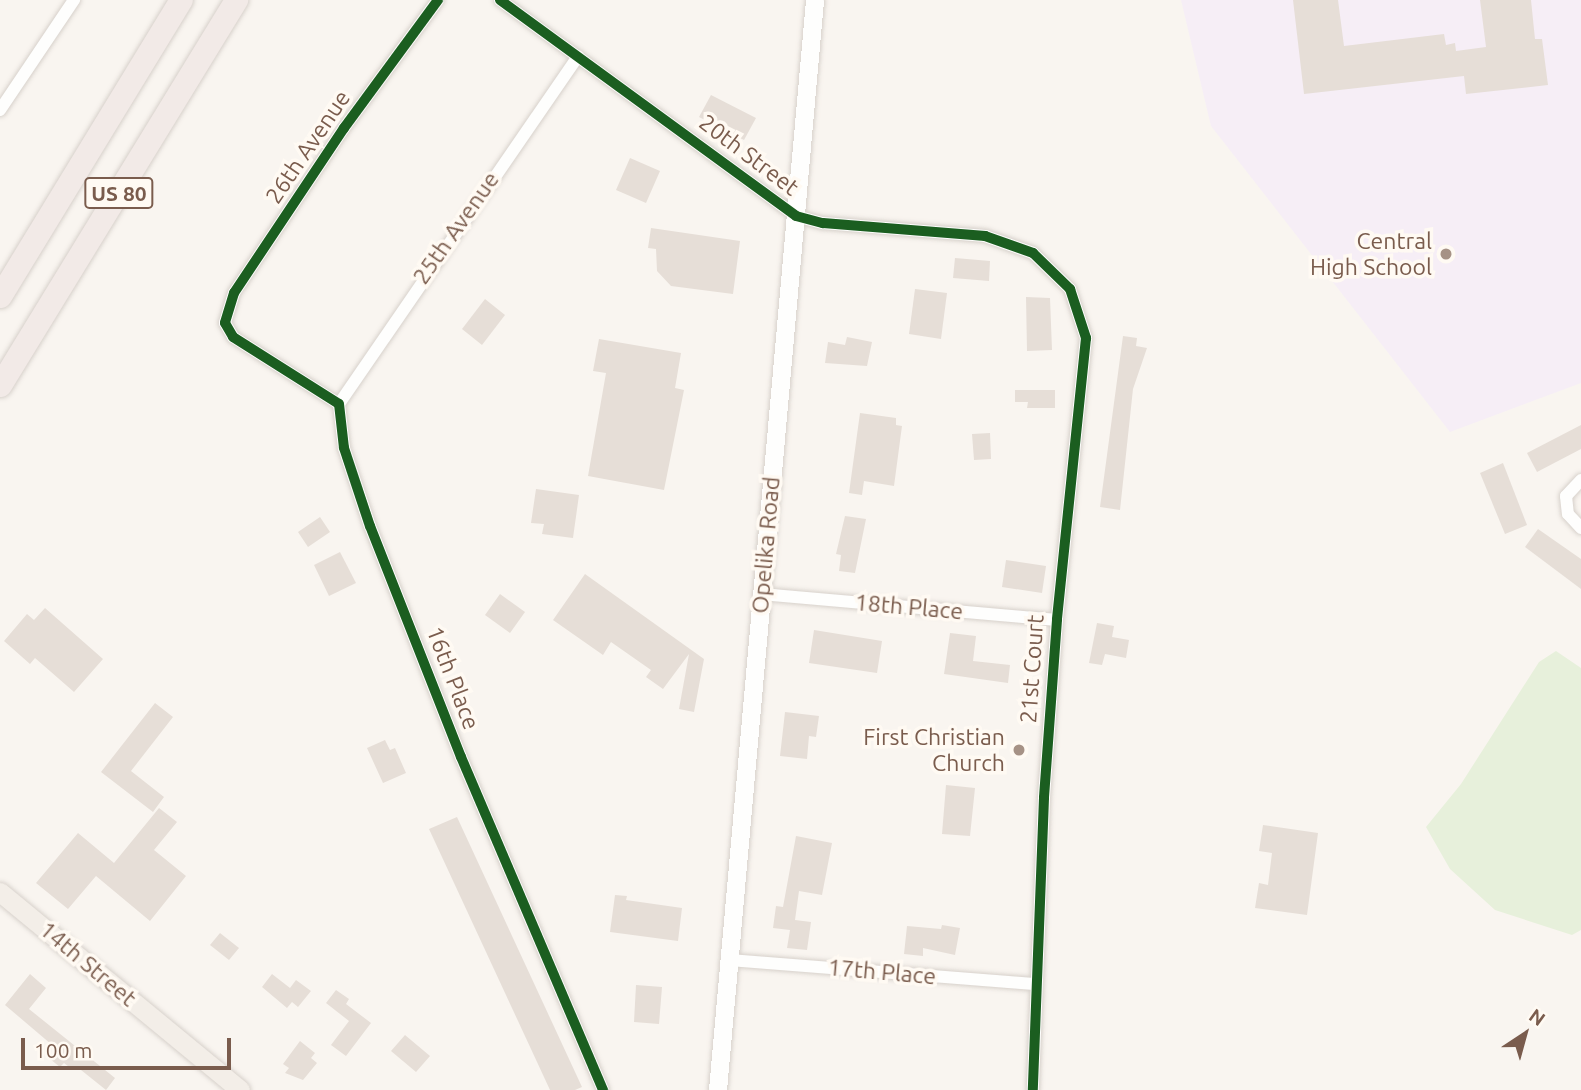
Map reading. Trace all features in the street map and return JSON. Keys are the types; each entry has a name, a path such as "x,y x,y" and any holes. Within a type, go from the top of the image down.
{"highway":[{"name":"US 80","path":"0,296 181,0"},
{"name":"US 80","path":"0,385 236,0"}],"main road":[{"name":"Opelika Road","path":"718,1090 815,0"},
{"name":"14th Street","path":"0,892 240,1090"}],"street":[{"path":"0,110 74,0"},
{"name":"26th Avenue","path":"339,404 233,337 225,323 234,293 344,128 438,0"},
{"name":"20th Street","path":"500,0 796,216 823,223 985,236 1033,253 1048,264"},
{"name":"25th Avenue","path":"339,404 578,55"},
{"name":"21st Court","path":"1033,1090 1034,984 1057,620 1086,338 1070,289 1048,264"},
{"name":"16th Place","path":"339,404 344,448 370,526 460,757 603,1090"},
{"path":"1581,480 1566,496 1568,514 1581,528"},
{"name":"18th Place","path":"761,594 1057,620"},
{"name":"17th Place","path":"729,960 1034,984"}],"shaded area":[{"name":"Central High School","path":"1181,0 1581,0 1581,383 1450,432 1211,126"}],"green space":[{"path":"1556,651 1581,668 1581,930 1572,935 1495,910 1450,869 1426,827 1461,784 1539,662"}],"building":[{"path":"1293,0 1338,0 1344,46 1444,34 1446,45 1455,43 1456,51 1486,47 1480,0 1531,0 1535,39 1542,39 1548,85 1466,94 1464,76 1304,94"},
{"path":"711,95 756,118 744,140 699,117"},
{"path":"630,158 660,171 646,203 616,190"},
{"path":"651,228 740,241 733,294 671,286 657,271 656,249 648,248"},
{"path":"955,258 990,261 989,281 953,278"},
{"path":"915,289 947,293 941,339 909,334"},
{"path":"1026,297 1050,298 1052,350 1027,351"},
{"path":"485,299 505,315 482,345 462,329"},
{"path":"1123,336 1137,338 1136,346 1147,348 1133,389 1120,510 1100,507"},
{"path":"847,337 872,342 867,366 825,363 828,342 845,345"},
{"path":"599,339 681,353 675,388 684,390 664,490 588,476 606,373 593,371"},
{"path":"1015,390 1055,390 1055,408 1027,408 1028,402 1015,402"},
{"path":"860,413 896,418 896,425 902,426 894,486 864,481 862,495 849,493"},
{"path":"1581,425 1581,449 1537,472 1527,453"},
{"path":"990,433 991,459 974,460 972,434"},
{"path":"1503,463 1527,525 1505,534 1480,473"},
{"path":"536,489 579,495 573,538 542,534 544,524 531,523"},
{"path":"845,516 866,519 855,573 839,571 841,555 836,554"},
{"path":"320,517 330,532 308,547 298,532"},
{"path":"1538,529 1581,559 1581,589 1525,547"},
{"path":"340,552 356,583 329,596 314,565"},
{"path":"1006,560 1046,566 1042,593 1002,587"},
{"path":"585,574 704,659 694,712 679,709 689,654 663,689 646,677 651,670 611,642 603,655 553,620"},
{"path":"500,594 525,612 510,633 485,615"},
{"path":"45,608 103,659 74,692 35,658 30,664 4,641 27,614 34,620"},
{"path":"1097,623 1114,626 1112,637 1129,640 1126,658 1105,654 1102,665 1089,663"},
{"path":"814,630 882,641 877,673 809,663"},
{"path":"950,633 976,636 973,661 1010,665 1008,683 944,674"},
{"path":"155,703 173,717 131,771 164,797 153,812 101,772"},
{"path":"785,712 819,716 816,737 809,736 807,759 780,756"},
{"path":"385,740 390,750 395,748 406,773 383,783 367,748"},
{"path":"946,785 975,788 970,836 942,834"},
{"path":"159,808 177,822 154,850 186,876 150,921 96,876 68,909 36,883 78,833 114,863"},
{"path":"457,817 582,1087 575,1090 550,1090 429,829"},
{"path":"1263,825 1318,833 1307,915 1255,908 1259,883 1268,885 1272,853 1259,851"},
{"path":"796,836 832,843 822,895 799,891 795,920 811,922 807,950 787,948 790,930 773,928 776,906 783,907"},
{"path":"615,895 627,896 626,900 682,908 678,941 610,932"},
{"path":"942,925 960,928 955,955 923,948 923,956 904,954 907,926 941,929"},
{"path":"220,933 239,948 229,960 210,945"},
{"path":"30,974 46,988 29,1009 115,1078 106,1090 76,1066 73,1070 64,1063 60,1067 50,1059 58,1050 5,1005"},
{"path":"272,974 290,988 296,980 311,991 298,1007 292,1002 287,1008 262,987"},
{"path":"636,985 662,987 659,1024 634,1022"},
{"path":"336,990 349,999 346,1004 371,1023 346,1056 331,1045 349,1021 326,1003"},
{"path":"405,1035 430,1056 416,1072 391,1051"},
{"path":"300,1041 315,1053 311,1058 317,1063 303,1080 285,1073 289,1068 283,1064"}],"cycle path":[{"path":"438,0 344,128 234,293 225,323 233,337 339,404 344,448 370,526 461,757 603,1090"},
{"path":"500,0 796,216 823,223 985,236 1033,253 1070,289 1086,338 1057,620 1044,798 1033,1090"}],"place":[{"name":"Central High School","path":"1446,254"},
{"name":"First Christian Church","path":"1019,750"}]}
